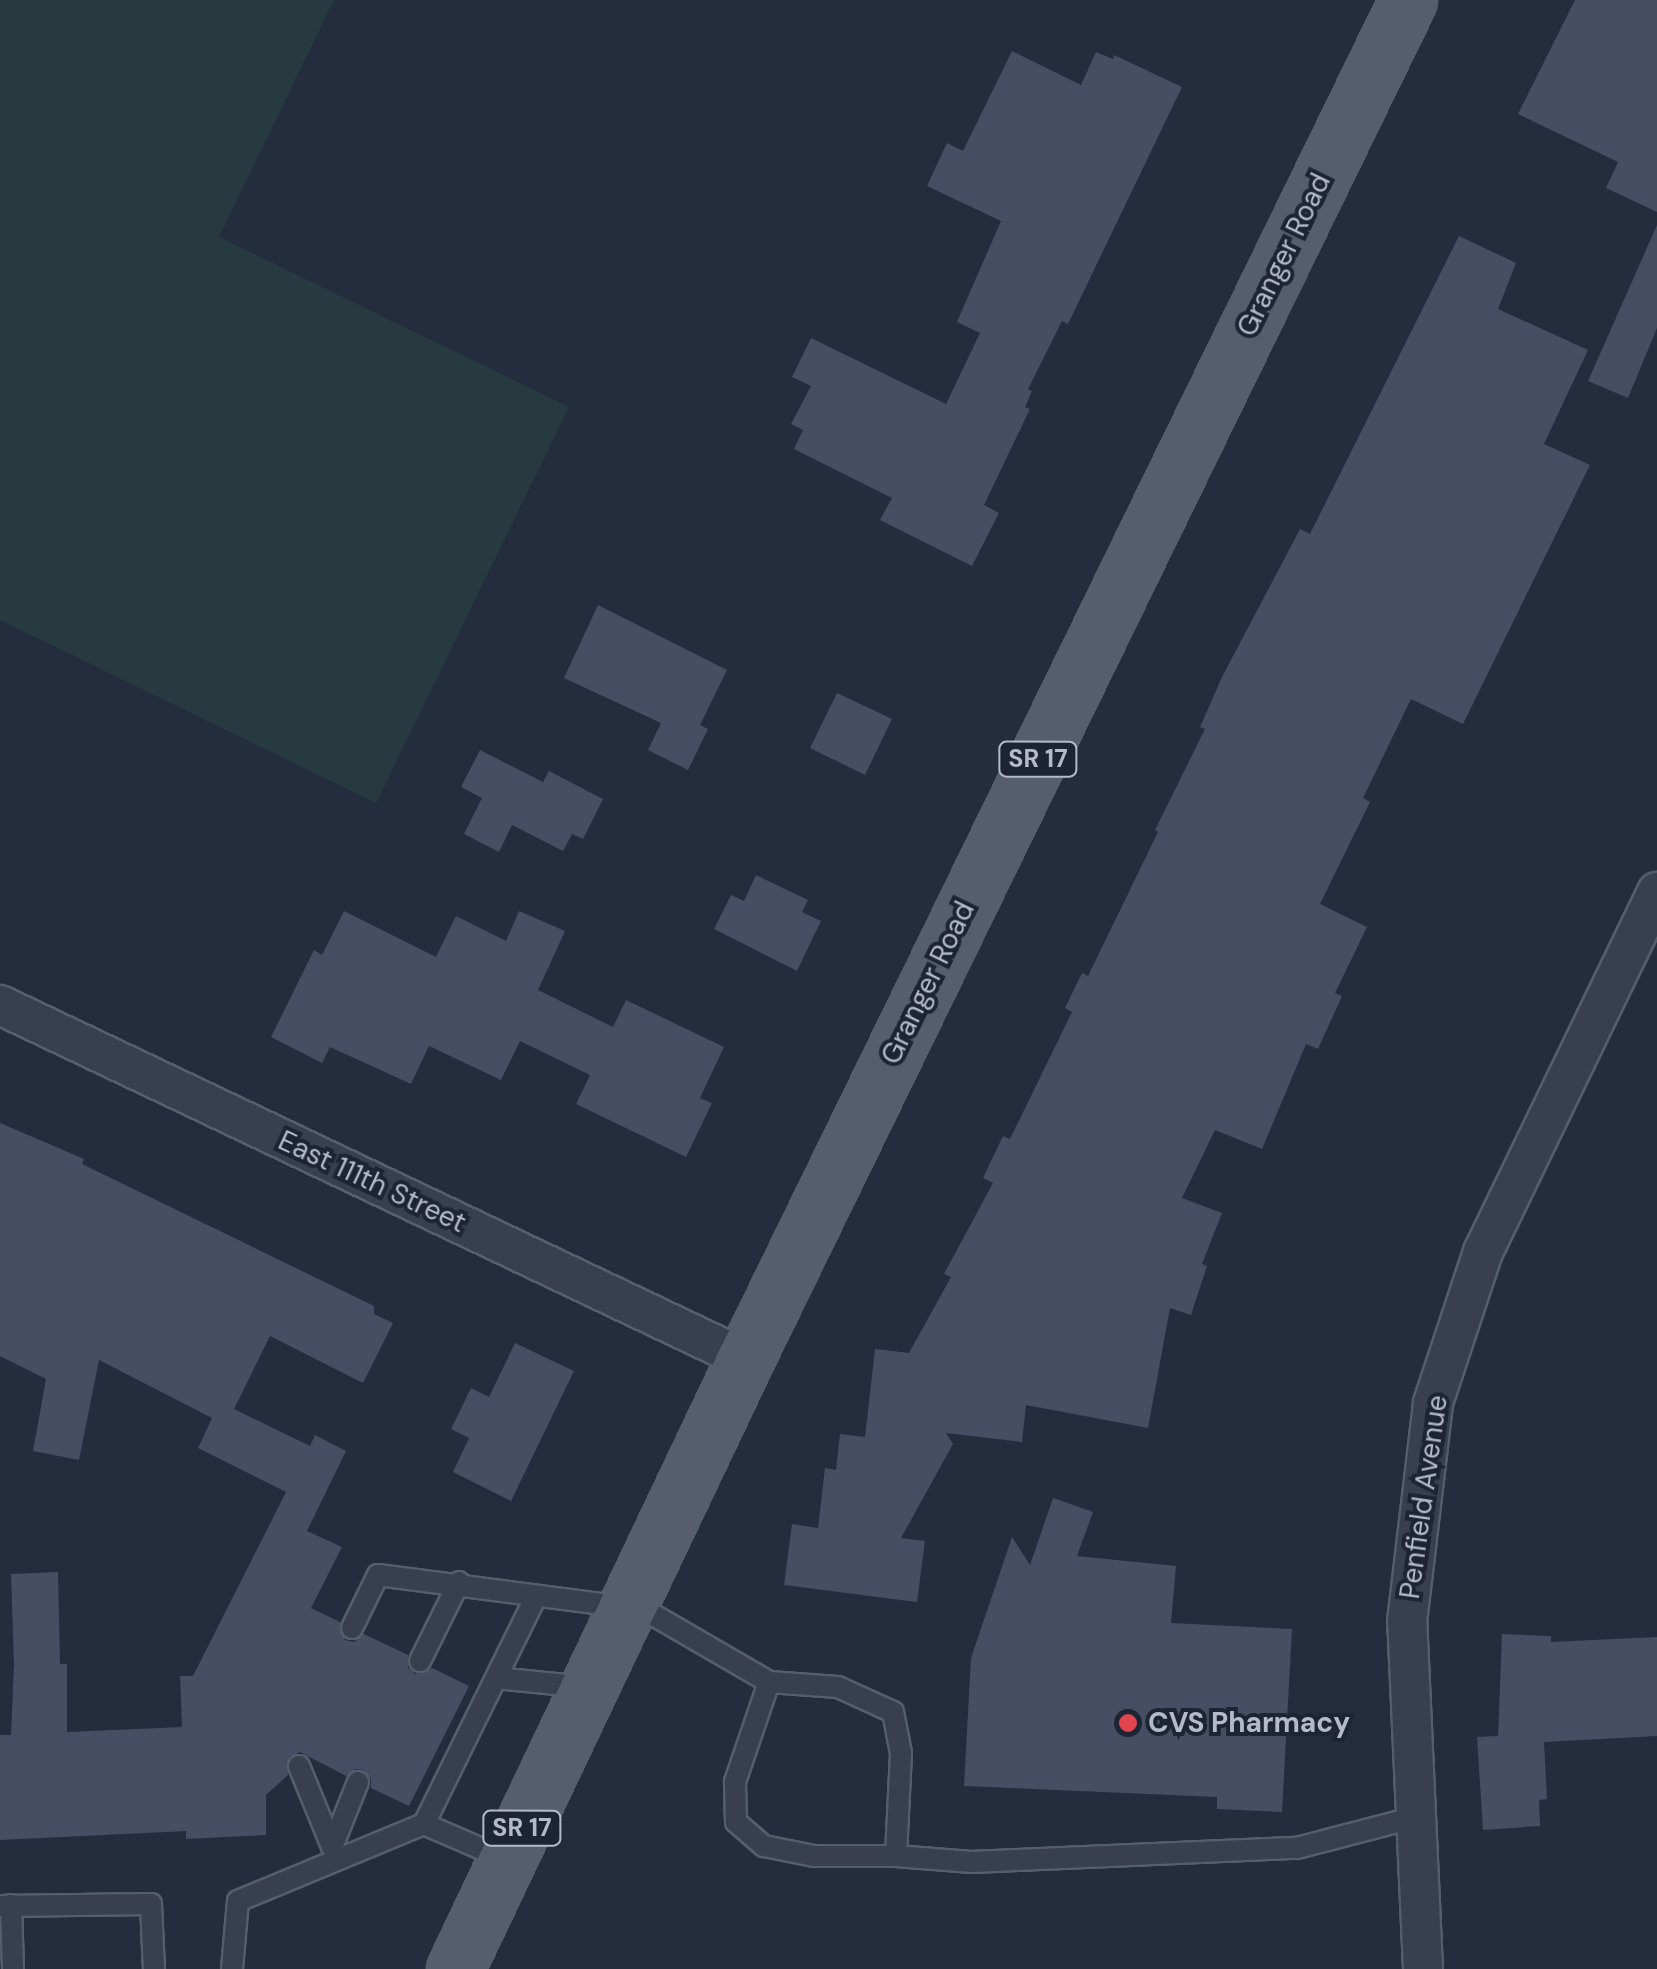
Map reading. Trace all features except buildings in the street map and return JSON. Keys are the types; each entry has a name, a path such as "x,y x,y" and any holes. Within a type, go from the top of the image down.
{"main road":[{"name":"Granger Road","path":"456,1969 627,1604 1408,0"}],"street":[{"name":"Penfield Avenue","path":"1424,1969 1407,1622 1433,1403 1483,1252 1657,892"},
{"name":"East 111th Street","path":"0,1005 745,1360"}],"lane":[{"path":"352,1628 378,1574 459,1582 536,1596 627,1604 769,1682 838,1687 893,1712 901,1752 896,1856"},
{"path":"420,1661 459,1582"},
{"path":"424,1824 536,1596"},
{"path":"496,1678 588,1688"},
{"path":"769,1682 736,1782 736,1822 764,1846 814,1856 896,1856 972,1862 1297,1848 1416,1818"},
{"path":"299,1766 333,1856"},
{"path":"333,1856 358,1782"},
{"path":"232,1969 238,1901 333,1856 424,1824 507,1860"},
{"path":"13,1969 5,1906 151,1904 154,1969"}],"green space":[{"path":"0,0 334,0 219,237 569,407 376,803 0,620"}],"place":[{"name":"CVS Pharmacy","path":"1128,1723"}]}
